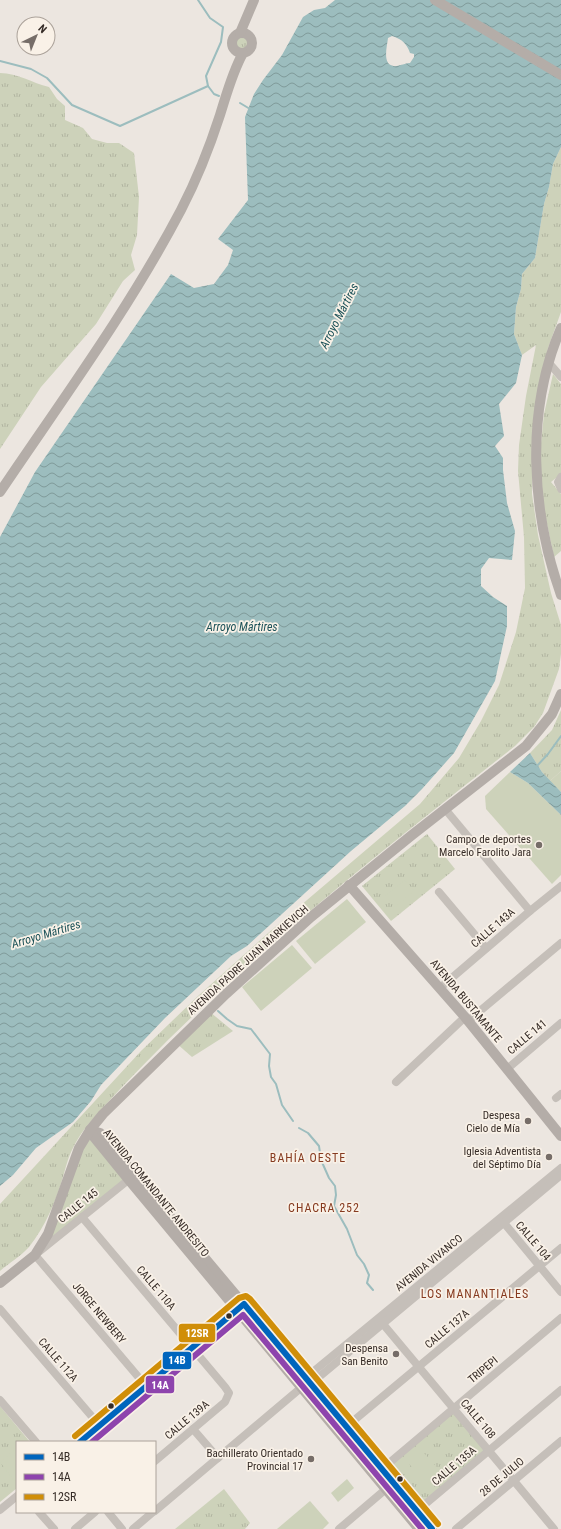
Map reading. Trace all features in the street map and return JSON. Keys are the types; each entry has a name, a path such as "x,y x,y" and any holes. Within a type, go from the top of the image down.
{"main road":[{"path":"435,0 561,75"},
{"path":"239,52 232,45 233,39 244,34 253,5"},
{"path":"239,52 249,51 252,46 252,40 244,34"},
{"path":"0,492 122,311 153,261 182,208 220,117 239,52"},
{"path":"561,328 549,363 543,387 538,419 537,464 540,507 544,535 551,561 559,580 561,595"},
{"name":"AVENIDA PADRE JUAN MARKIEVICH","path":"0,1283 35,1255 48,1234 79,1148 90,1130 103,1114 226,994 349,885 526,746 552,714 561,694"},
{"name":"AVENIDA BUSTAMANTE","path":"349,885 467,1019 561,1136"},
{"name":"AVENIDA COMANDANTE ANDRESITO","path":"90,1130 94,1138 132,1177 240,1307 308,1382 432,1529"},
{"name":"AVENIDA COMANDANTE ANDRESITO","path":"308,1382 386,1490 418,1529"}],"street":[{"path":"549,363 561,377"},
{"path":"445,809 530,911"},
{"name":"CALLE 143A","path":"440,988 561,886"},
{"path":"439,892 486,948"},
{"path":"396,1082 467,1019 561,944"},
{"name":"CALLE 141","path":"507,1068 561,1023"},
{"name":"AVENIDA VIVANCO","path":"308,1382 314,1371 561,1168"},
{"name":"AVENIDA VIVANCO","path":"156,1509 308,1382 319,1377 561,1175"},
{"name":"CALLE 145","path":"35,1255 132,1177"},
{"name":"CALLE 110A","path":"82,1217 229,1393"},
{"name":"CALLE 104","path":"504,1223 561,1292"},
{"name":"CALLE 137A","path":"346,1427 561,1248"},
{"name":"JORGE NEWBERY","path":"35,1255 146,1386"},
{"path":"81,1441 240,1307"},
{"name":"CALLE 112A","path":"0,1308 100,1426"},
{"name":"TRIPEPI","path":"382,1469 561,1318"},
{"name":"CALLE 108","path":"383,1324 490,1450 554,1529"},
{"name":"CALLE 135A","path":"417,1511 561,1390"},
{"name":"CALLE 139A","path":"156,1460 224,1402 229,1393"},
{"path":"0,1400 35,1441"},
{"path":"194,1429 218,1458"},
{"name":"28 DE JULIO","path":"456,1529 561,1441"},
{"path":"339,1529 386,1490"},
{"path":"0,1510 16,1497"},
{"path":"40,1513 54,1529"},
{"path":"75,1529 94,1513"},
{"path":"109,1513 122,1529"},
{"name":"AVENIDA VIVANCO","path":"133,1529 152,1513"}],"green space":[{"path":"240,37 244,37 248,43 244,49 240,49 236,45 236,41"},
{"path":"0,73 19,76 49,87 57,99 65,106 65,120 83,128 92,139 107,143 119,143 134,153 139,197 137,235 131,255 135,270 123,281 96,324 41,387 0,449"},
{"path":"561,147 561,312 548,348 537,399 532,446 532,494 538,535 551,593 561,625 561,654 559,669 543,713 534,727 515,746 406,832 299,920 196,1013 147,1062 99,1112 81,1134 75,1143 57,1195 40,1231 26,1250 0,1271 0,1204 141,1051 198,996 267,934 420,804 459,758 481,721 499,685 516,632 525,588 524,537 518,471 519,445 526,396 536,345 522,355 514,334 516,307 521,289 522,274 535,258 544,204 553,164"},
{"path":"553,374 561,384 561,474 551,482 561,494 561,551 554,557 542,500 540,453 544,414"},
{"path":"561,710 561,771 550,781 542,772 530,753 552,730"},
{"path":"561,771 561,792 550,781"},
{"name":"Campo de deportes Marcelo Farolito Jara","path":"510,772 528,783 561,815 561,875 552,884 486,809 485,796"},
{"path":"427,834 455,869 391,921 362,886"},
{"path":"405,880 414,891 395,907 385,896"},
{"path":"347,899 366,922 315,964 296,941"},
{"path":"292,945 312,968 261,1011 242,987"},
{"path":"210,1012 233,1031 192,1057 176,1043"},
{"path":"90,1139 124,1180 44,1244 83,1148"},
{"path":"0,1406 29,1441 16,1441 16,1489 0,1502"},
{"path":"453,1412 486,1451 419,1509 385,1469"},
{"path":"16,1449 15,1482 0,1462"},
{"path":"423,1452 442,1473 428,1485 409,1464"},
{"path":"347,1479 354,1488 338,1502 331,1493"},
{"path":"224,1489 250,1523 245,1529 175,1529"},
{"path":"310,1501 329,1523 323,1529 277,1529"}],"water":[{"name":"Arroyo Mártires","path":"335,0 561,0 561,147 553,164 544,204 535,258 522,274 521,289 516,307 514,334 522,355 516,383 499,404 504,436 495,446 503,458 507,503 515,531 512,560 489,558 481,569 481,586 493,597 507,606 507,626 495,681 454,753 422,789 405,806 351,851 247,946 231,956 165,1018 101,1085 91,1101 73,1122 36,1148 13,1175 0,1186 0,537 35,472 171,274 194,288 214,284 228,265 233,250 218,239 248,200 245,117 254,94 282,55 303,17 314,10 325,8","holes":["392,36 404,42 410,53 414,54 414,57 410,63 397,66 392,66 389,64 386,56 388,38"]},
{"path":"530,753 542,772 561,792 561,815 528,783 510,772"}],"waterway":[{"path":"198,0 210,18 223,27 221,42 206,76 208,86 214,94 219,96"},
{"path":"0,61 31,69 47,78 72,105 120,126 208,86"},
{"path":"240,103 250,109"},
{"path":"536,767 561,736"},
{"path":"218,1011 237,1026 251,1029 270,1054 269,1066 271,1077 276,1084 282,1105 293,1121"},
{"path":"299,1128 308,1133 319,1146 321,1160 329,1178 335,1186 336,1195 334,1206 347,1229 357,1255 364,1264 369,1275 367,1283 373,1290"}],"transit line":[{"name":"12SR","path":"75,1436 239,1298 246,1296 438,1524"},
{"name":"14B","path":"81,1441 244,1304 432,1529"},
{"name":"14A","path":"93,1441 243,1315 422,1529"}],"place":[{"name":"Campo de deportes Marcelo Farolito Jara","path":"539,845"},
{"name":"Despesa Cielo de Mía","path":"528,1121"},
{"name":"Iglesia Adventista del Séptimo Día","path":"549,1157"},
{"name":"Despensa San Benito","path":"396,1354"},
{"name":"Bachillerato Orientado Provincial 17","path":"311,1459"}],"district":[{"name":"BAHÍA OESTE","path":"308,1158"},
{"name":"CHACRA 252","path":"324,1208"},
{"name":"LOS MANANTIALES","path":"475,1294"}]}
